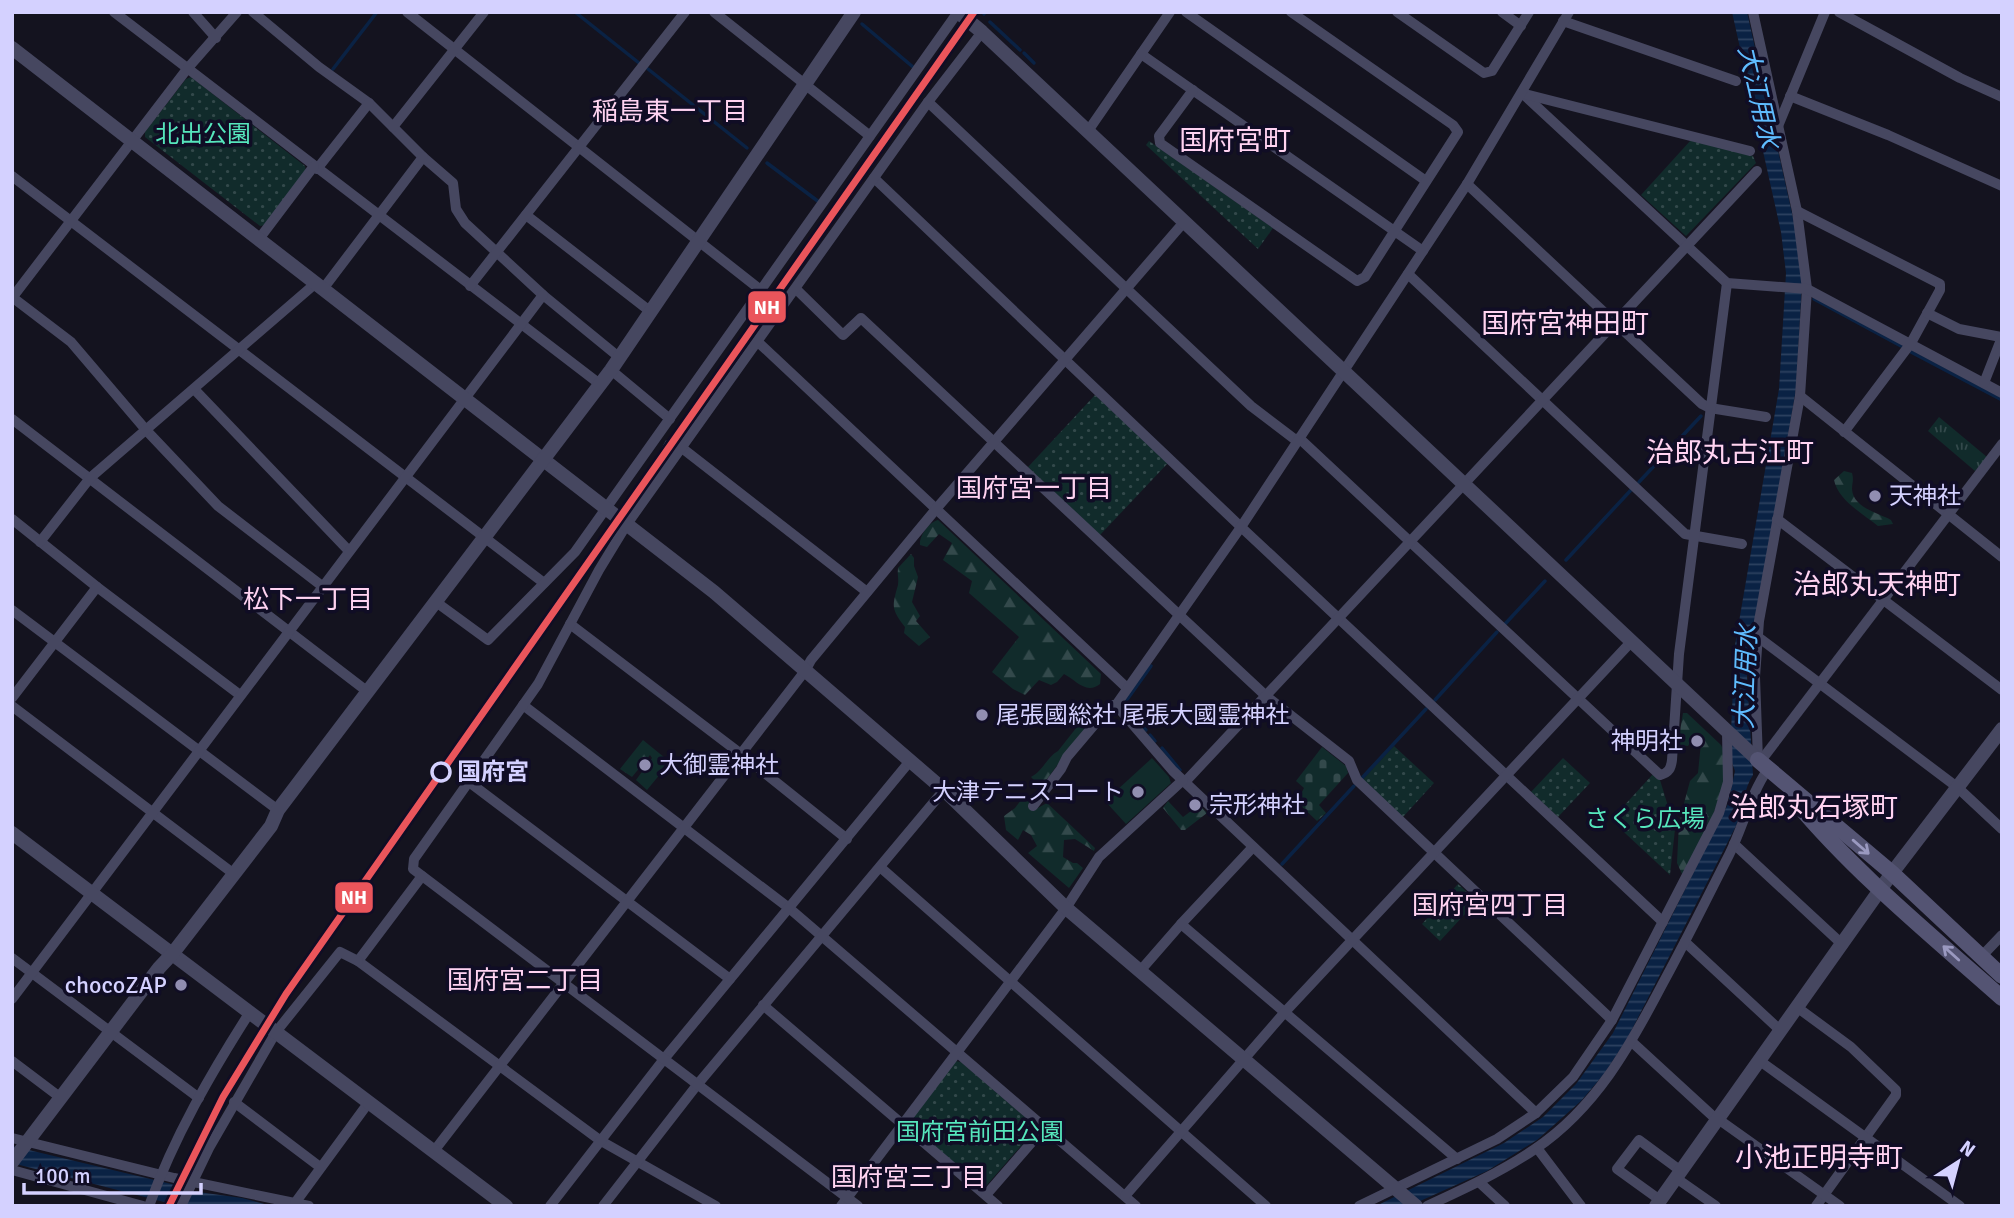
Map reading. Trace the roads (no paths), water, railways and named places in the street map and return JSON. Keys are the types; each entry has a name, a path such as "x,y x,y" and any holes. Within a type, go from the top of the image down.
{"main road":[{"path":"1762,764 1892,873 2002,976"},
{"path":"1762,764 1823,834 1881,891 2002,998"}],"street":[{"path":"114,12 601,384"},
{"path":"193,12 216,38"},
{"path":"237,12 187,69 131,140 12,298 71,342 146,430 218,506 322,586"},
{"path":"253,12 319,67 369,103 453,183 456,209 466,223 616,364 670,419"},
{"path":"407,12 762,291"},
{"path":"393,127 484,12"},
{"path":"470,286 685,12"},
{"path":"714,12 870,136"},
{"path":"12,1162 271,826 278,810 616,364 854,12"},
{"path":"436,602 488,640 575,552 958,12 1762,764"},
{"path":"1088,131 1170,12"},
{"path":"1186,12 1426,181"},
{"path":"1193,90 1159,136 1160,143 1357,281 1365,277 1458,132 1453,125 1291,12"},
{"path":"1397,12 1484,73 1492,71 1529,12"},
{"path":"1502,12 1521,26"},
{"path":"1753,12 1797,211 1807,289 1800,396 1758,638 1755,677 1762,764"},
{"path":"1778,126 1825,12"},
{"path":"1839,12 1960,78 2002,97"},
{"path":"1033,806 1067,757 1111,705 1116,705 1241,527 1467,184 1566,17 1736,81"},
{"path":"858,1206 844,1202 664,1059 413,869 414,859 538,684 627,523 928,102 982,32"},
{"path":"12,48 715,592 944,790 1066,908 1416,1206"},
{"path":"1141,54 1423,251"},
{"path":"1522,93 1750,151"},
{"path":"1522,93 1727,284 1807,289 2002,393"},
{"path":"1790,96 1888,135 2002,187"},
{"path":"928,102 1251,406 1298,440 1660,775 1670,769 1672,760 1676,684 1727,284"},
{"path":"259,239 369,103"},
{"path":"40,542 90,478 239,350 320,286 423,157"},
{"path":"844,1202 1066,908 1099,857 1184,781 1266,696 1757,171"},
{"path":"12,176 544,583"},
{"path":"874,178 1241,527 1663,922"},
{"path":"1467,184 1702,404 1710,408 1766,417"},
{"path":"1797,211 1940,284 1940,290 1911,343 1844,432"},
{"path":"526,215 651,312"},
{"path":"433,1152 811,660 993,442 1184,222"},
{"path":"1408,274 1685,534 1742,544"},
{"path":"796,289 843,335 861,318 1266,696 1349,761 1357,780 1612,1020"},
{"path":"12,999 543,295"},
{"path":"1927,313 1959,329 2002,337 1984,383"},
{"path":"758,342 1127,688"},
{"path":"194,389 349,551"},
{"path":"1800,396 2002,556"},
{"path":"12,419 368,692"},
{"path":"682,448 867,592"},
{"path":"1427,1206 1479,1182 1536,1148 1591,1099 1632,1042 1685,942 1746,819 1762,764 1819,684 2001,448"},
{"path":"12,519 240,695"},
{"path":"1777,519 2002,690"},
{"path":"12,698 97,587"},
{"path":"12,610 278,810"},
{"path":"570,624 741,754 847,839"},
{"path":"1758,638 1957,787 2002,829"},
{"path":"1125,1196 1284,1013 1631,642"},
{"path":"523,705 789,908 1136,1206"},
{"path":"1116,705 1184,781 1536,1113"},
{"path":"12,706 234,874"},
{"path":"1716,1206 1679,1174 1639,1140 1618,1169 1658,1203 1679,1174 1718,1120 1843,945 1892,873 2002,729"},
{"path":"1359,1206 1497,1139 1536,1113 1573,1077 1612,1020 1719,813 1728,782 1728,733"},
{"path":"550,1206 664,1059 910,761"},
{"path":"468,782 730,979"},
{"path":"603,1206 696,1085 944,790"},
{"path":"12,833 506,1206"},
{"path":"1734,844 1843,945"},
{"path":"1140,971 1253,847"},
{"path":"880,867 1266,1206"},
{"path":"358,961 422,876"},
{"path":"1181,924 1457,1159"},
{"path":"1981,957 2002,935"},
{"path":"1685,942 1781,1031"},
{"path":"181,1206 233,1102 276,1032 340,952 358,961 601,1141 716,1206"},
{"path":"12,958 199,1098"},
{"path":"763,1005 998,1206"},
{"path":"1798,1008 1851,1047 1896,1090 1896,1095 1816,1206"},
{"path":"12,1170 148,1204 199,1098 250,1012"},
{"path":"1632,1042 1718,1120 1840,1206"},
{"path":"12,1060 61,1097"},
{"path":"1760,1061 1960,1206"},
{"path":"233,1102 320,1167"},
{"path":"295,1203 369,1102"},
{"path":"986,1195 1045,1127"},
{"path":"12,1138 161,1178 309,1206"},
{"path":"1536,1148 1581,1206"},
{"path":"1479,1182 1505,1206"}],"water":[{"name":"大江用水","path":"1732,12 1747,12 1794,222 1802,282 1796,389 1747,676 1753,775 1736,826 1627,1039 1604,1074 1581,1101 1537,1140 1487,1171 1409,1206 1376,1206 1504,1143 1543,1117 1576,1084 1613,1033 1728,804 1735,771 1732,763 1731,732 1735,645 1779,389 1786,273 1781,232"},
{"path":"12,1146 184,1187 184,1190 242,1198 272,1206 176,1205 12,1163"}],"waterway":[{"path":"333,69 377,12"},
{"path":"575,12 639,63"},
{"path":"990,22 1020,50"},
{"path":"862,24 913,67"},
{"path":"1024,53 1034,63"},
{"path":"648,69 747,148"},
{"path":"767,163 819,202"},
{"path":"1814,299 1901,346"},
{"path":"1911,352 2002,400"},
{"path":"1639,482 1701,416"},
{"path":"1566,560 1631,490"},
{"path":"1505,624 1545,581"},
{"path":"1435,700 1497,632"},
{"path":"1146,730 1126,707 1126,701 1151,666"},
{"path":"1362,778 1426,709"},
{"path":"1150,735 1155,741"},
{"path":"1162,748 1180,770"},
{"path":"1282,864 1354,786"}],"railway":[{"path":"644,483 671,435"}],"place":[{"name":"天神社","path":"1875,496"},
{"name":"尾張國総社 尾張大國霊神社","path":"982,715"},
{"name":"神明社","path":"1697,741"},
{"name":"大御霊神社","path":"645,765"},
{"name":"国府宮","path":"441,772"},
{"name":"大津テニスコート","path":"1138,792"},
{"name":"宗形神社","path":"1195,805"},
{"name":"chocoZAP","path":"181,985"}],"district":[{"name":"稲島東一丁目","path":"670,111"},
{"name":"国府宮町","path":"1235,140"},
{"name":"国府宮神田町","path":"1565,323"},
{"name":"治郎丸古江町","path":"1730,452"},
{"name":"国府宮一丁目","path":"1034,488"},
{"name":"治郎丸天神町","path":"1877,584"},
{"name":"松下一丁目","path":"308,599"},
{"name":"治郎丸石塚町","path":"1814,807"},
{"name":"国府宮四丁目","path":"1490,905"},
{"name":"国府宮二丁目","path":"525,980"},
{"name":"小池正明寺町","path":"1819,1157"},
{"name":"国府宮三丁目","path":"909,1177"}],"park label":[{"name":"北出公園","path":"203,134"},
{"name":"さくら広場","path":"1645,819"},
{"name":"国府宮前田公園","path":"980,1132"}]}
